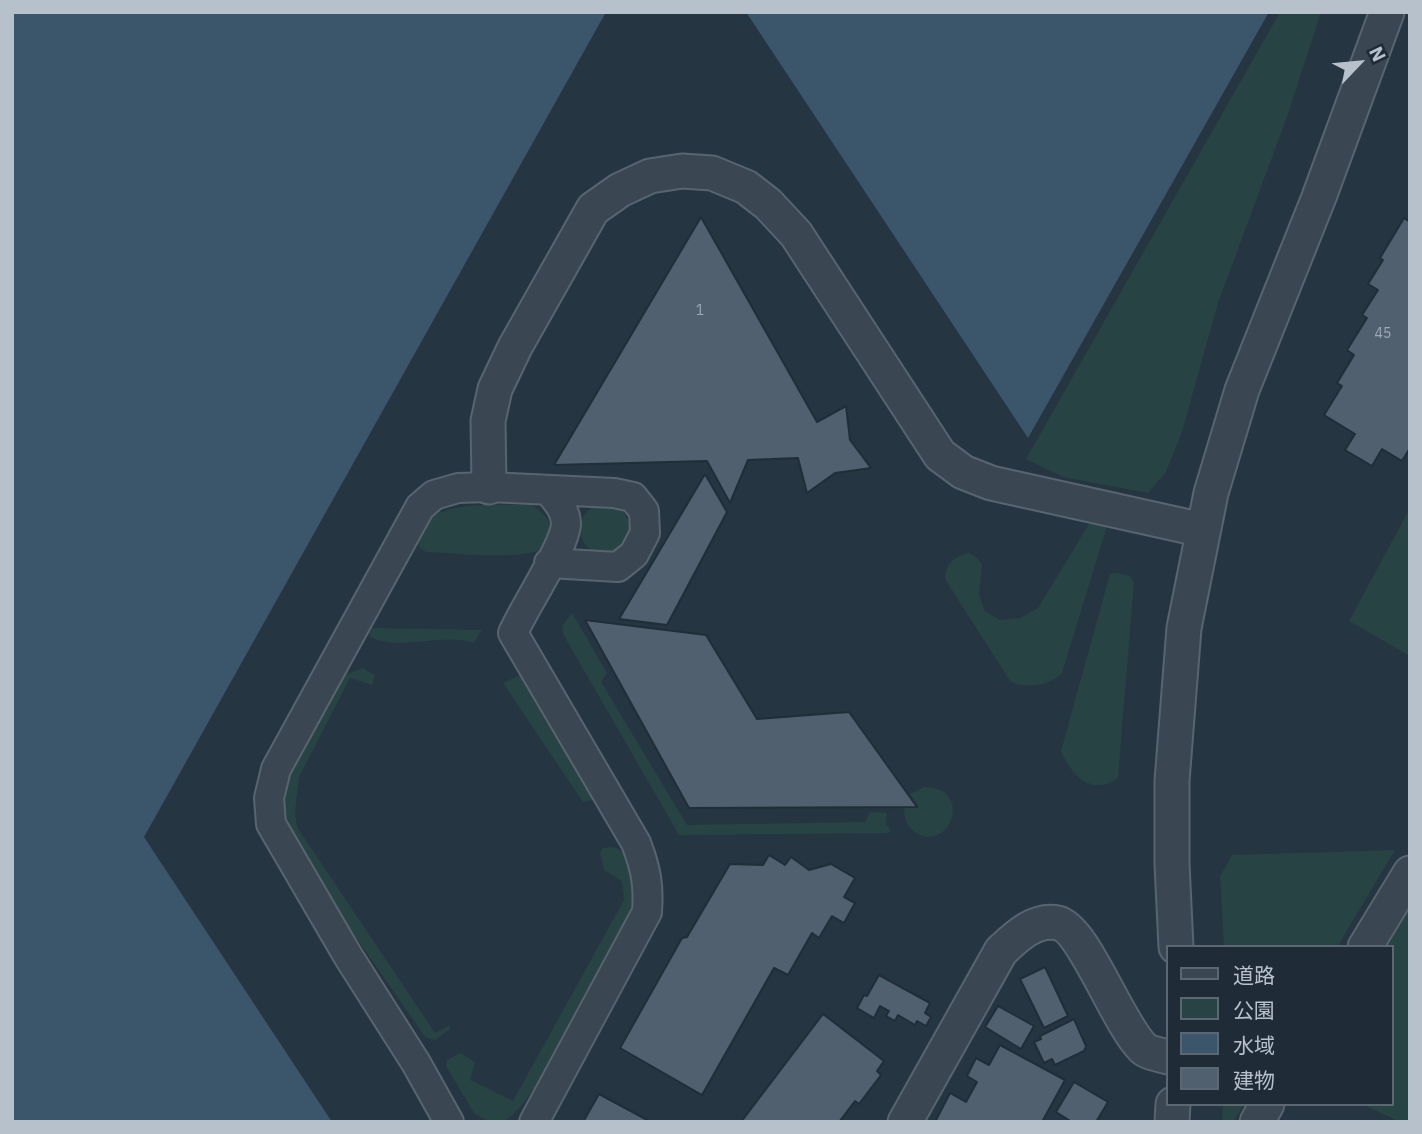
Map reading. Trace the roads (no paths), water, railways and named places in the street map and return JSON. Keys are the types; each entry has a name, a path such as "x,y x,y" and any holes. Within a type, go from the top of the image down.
{"street":[{"path":"1175,945 1172,781 1184,628 1211,493 1242,390 1319,197 1387,12"},
{"path":"489,487 488,421 495,389 514,347 593,209 620,190 650,176 682,171 712,173 746,187 768,204 796,234 940,454 963,472 1023,491 1203,530"},
{"path":"449,1122 423,1074 290,861 271,824 269,798 276,769 420,507 434,495 458,488 489,487 614,493 634,497 644,511 645,533 634,554 618,567 550,563"},
{"path":"534,1122 647,912 649,888 636,843 513,633 563,540 566,521 561,506 548,490"},
{"path":"1365,945 1410,873"},
{"path":"905,1122 1001,951 1022,931 1042,924 1059,923 1076,935 1117,1010 1144,1049 1166,1056"},
{"path":"1257,1122 1267,1106"}],"water":[{"path":"12,12 606,12 144,837 332,1122 12,1122"},
{"path":"746,12 1269,12 1028,438"}]}
